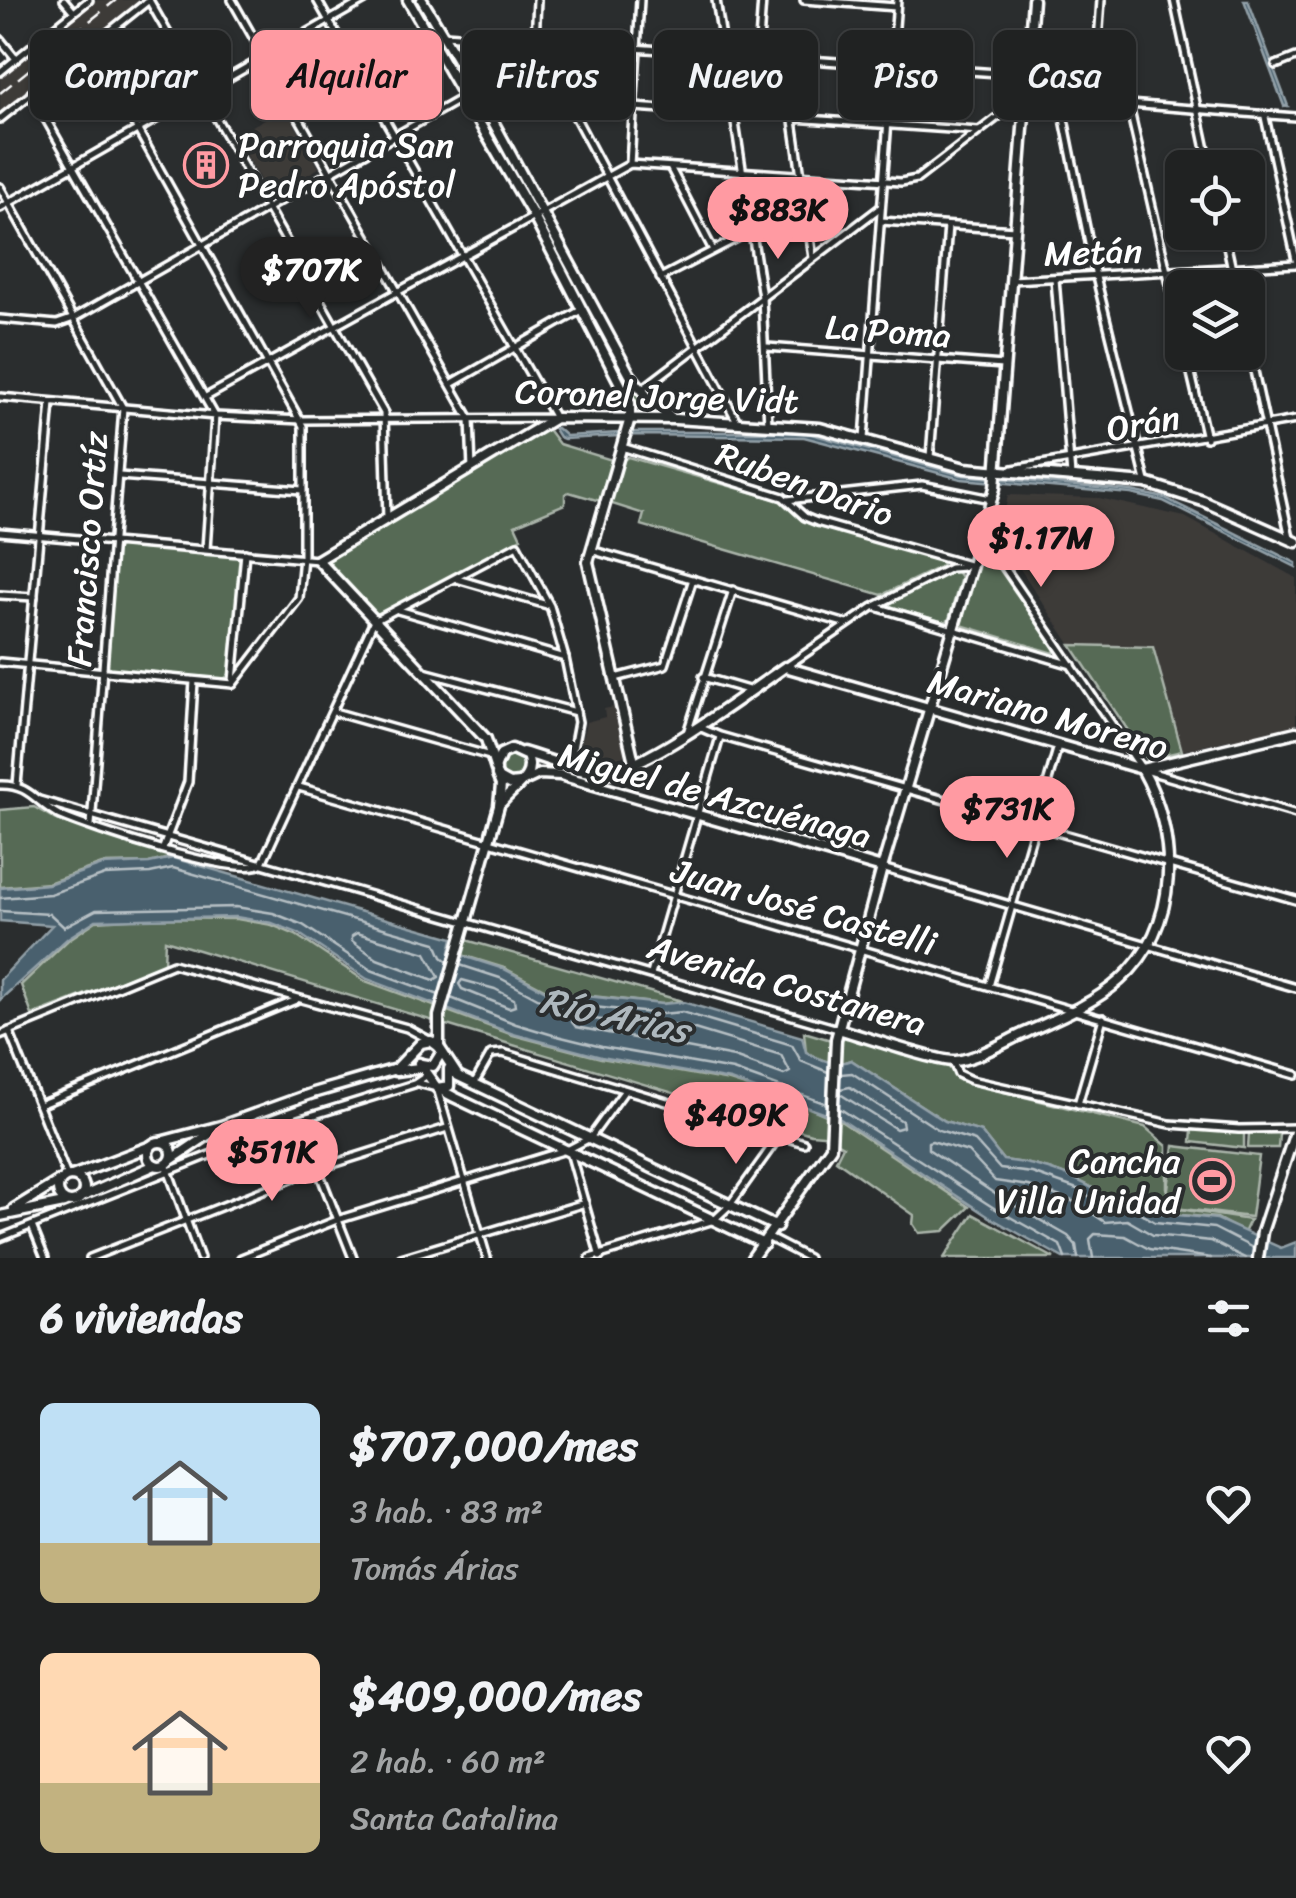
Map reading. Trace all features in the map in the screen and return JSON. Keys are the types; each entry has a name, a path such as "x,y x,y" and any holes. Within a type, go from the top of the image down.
{"main road":[{"path":"408,0 427,30"},
{"path":"422,0 462,66"},
{"path":"1030,30 1032,0"},
{"path":"442,56 462,89"},
{"path":"480,120 533,215 631,410 644,418 652,414 653,404"},
{"path":"492,120 641,390 675,420"},
{"path":"752,1258 826,1156 832,1138 838,1029 997,474 1024,120"},
{"path":"634,762 588,562 631,410 641,390"},
{"name":"Coronel Jorge Vidt","path":"555,418 631,410"},
{"path":"423,1068 490,842 501,784 486,740 318,560 555,418"},
{"name":"Coronel Jorge Vidt","path":"644,418 820,428 930,460 997,474 1146,483 1203,501 1293,540"},
{"path":"486,740 602,773 634,762 698,727 785,667"},
{"name":"Mariano Moreno","path":"785,667 1142,768"},
{"path":"953,1062 1075,1010 1117,982 1148,944 1162,913 1168,864 1162,813 1142,768 1296,732"},
{"path":"512,750 497,759 497,772 509,784 521,782"},
{"path":"499,806 530,766 522,752"},
{"name":"Miguel de Azcuénaga","path":"521,782 539,774 560,775 882,868"},
{"path":"4,1214 67,1177 160,1142 221,1126 404,1064 429,1046 438,1020"},
{"name":"Avenida Costanera","path":"838,1029 953,1062"},
{"path":"429,1046 470,1081 777,1228"},
{"path":"386,1072 437,1063 429,1046"},
{"path":"437,1088 449,1086 448,1065"},
{"path":"423,1068 437,1088 454,1097 766,1241"},
{"path":"454,1097 455,1085 470,1081"},
{"path":"4,1214 76,1203 91,1190 163,1166 221,1126"},
{"path":"1258,1258 1262,1232 1296,1128"},
{"path":"160,1142 170,1149 163,1166"},
{"path":"151,1146 148,1157 163,1166"},
{"path":"67,1177 58,1193 76,1203"},
{"path":"67,1177 83,1182 84,1191 76,1203"}],"street":[{"path":"64,0 74,12"},
{"path":"0,72 88,0"},
{"path":"113,30 149,0 166,30"},
{"path":"232,0 251,34"},
{"path":"317,0 555,418"},
{"path":"312,30 365,0"},
{"path":"536,30 538,0"},
{"path":"634,92 640,0"},
{"path":"716,0 720,30"},
{"path":"760,30 762,0"},
{"path":"804,0 896,3 894,30"},
{"path":"1099,30 1101,0"},
{"path":"1174,0 1206,150"},
{"path":"444,35 462,36"},
{"path":"0,38 16,59"},
{"path":"634,48 654,49"},
{"path":"1276,65 1296,57"},
{"path":"0,118 30,94"},
{"path":"0,319 58,324 74,318 462,98"},
{"path":"1136,106 1296,117"},
{"path":"1265,117 1296,262"},
{"path":"47,120 215,416 206,549"},
{"path":"132,120 302,420 300,592 296,604 233,684"},
{"path":"0,208 156,120"},
{"path":"218,120 386,421 387,520"},
{"path":"300,120 470,420 472,470"},
{"path":"577,120 738,423"},
{"path":"630,164 632,120"},
{"path":"736,120 762,297 768,424"},
{"path":"793,120 813,258"},
{"path":"817,120 980,132"},
{"path":"864,439 888,120"},
{"path":"206,396 630,164 900,182 917,178 995,120"},
{"path":"1064,120 1096,278 1146,483"},
{"path":"1132,120 1167,270"},
{"path":"670,167 714,250"},
{"name":"Francisco Ortíz","path":"0,188 123,408 91,825"},
{"path":"641,390 881,207"},
{"name":"Metán","path":"880,221 1015,230"},
{"path":"930,460 948,226"},
{"path":"660,278 752,231"},
{"path":"1228,250 1232,269"},
{"name":"Metán","path":"1219,270 1296,262"},
{"name":"Metán","path":"1012,280 1165,274"},
{"path":"1055,279 1071,477"},
{"path":"451,384 582,310"},
{"name":"La Poma","path":"767,347 1005,365"},
{"path":"1190,370 1206,438"},
{"path":"1253,370 1293,540"},
{"name":"Coronel Jorge Vidt","path":"0,398 302,420 555,418"},
{"path":"0,785 18,785 51,402"},
{"name":"Orán","path":"997,474 1296,420"},
{"name":"Ruben Dario","path":"624,439 787,500 805,517 817,522 972,566"},
{"path":"119,476 302,490"},
{"path":"787,500 922,486 991,499"},
{"path":"0,532 318,560"},
{"path":"981,533 1142,768"},
{"path":"262,864 374,621 517,545 550,606 565,658 578,729 570,765"},
{"path":"590,549 848,624"},
{"path":"233,684 245,553"},
{"path":"785,667 874,606 950,568 972,566"},
{"path":"454,578 550,606"},
{"path":"615,678 665,665 693,578"},
{"path":"687,733 733,590"},
{"path":"0,595 34,598"},
{"path":"874,606 1074,666"},
{"path":"395,610 565,658"},
{"path":"0,662 233,684"},
{"path":"424,672 576,712"},
{"path":"703,677 751,691"},
{"path":"163,848 188,782 194,681"},
{"path":"334,712 492,756"},
{"path":"698,727 1296,900"},
{"path":"651,974 720,736"},
{"path":"989,986 1058,746"},
{"name":"Mariano Moreno","path":"1142,768 1296,814"},
{"name":"Avenida Costanera","path":"18,785 50,810 91,825 245,868 262,864"},
{"name":"Juan José Castelli","path":"299,787 1296,1075"},
{"name":"Avenida Costanera","path":"39,800 838,1029"},
{"name":"Miguel de Azcuénaga","path":"882,868 1296,988"},
{"path":"0,1034 166,966 182,965 407,1028 429,1046"},
{"path":"40,1106 299,999"},
{"path":"1078,1104 1103,1018"},
{"path":"9,1030 67,1177"},
{"path":"470,1081 491,1054 503,1053 804,1143"},
{"name":"Avenida Costanera","path":"953,1062 958,1074 971,1080 1170,1124 1296,1128"},
{"path":"200,1258 163,1166 414,1084 424,1080 423,1068"},
{"path":"414,1084 437,1088 486,1258"},
{"path":"240,1258 338,1220 569,1149 590,1138 625,1090"},
{"path":"298,1120 353,1258"},
{"path":"90,1258 316,1169 447,1128"},
{"path":"590,1258 714,1220 730,1206 780,1135"},
{"path":"569,1149 600,1257"},
{"path":"0,1238 76,1203"},
{"path":"401,1258 585,1203"},
{"path":"32,1226 46,1258"},
{"path":"766,1241 808,1258"}],"shaded area":[{"path":"86,0 143,0 105,30 49,30"},
{"path":"30,45 30,90 0,114 0,69"},
{"path":"263,120 292,120 319,168 273,195 268,194 235,136"},
{"path":"1008,495 1099,498 1185,517 1296,578 1296,732 1235,746 1233,739 1182,751 1153,647 1071,645 1000,539"},
{"path":"619,706 628,751 620,759 605,762 581,759 586,722 605,717 604,709"}],"green space":[{"path":"541,215 635,392 651,407 649,413 640,411 538,216"},
{"path":"547,428 559,444 612,460 600,501 565,494 565,504 515,525 521,538 381,614 374,613 327,564 328,559"},
{"path":"628,457 782,501 808,523 941,561 942,566 882,595 641,525 644,514 609,503 622,461"},
{"path":"120,546 237,556 241,561 231,673 224,679 111,669 106,664 116,550"},
{"path":"984,547 1055,649 1054,653 961,625"},
{"path":"956,570 961,577 949,619 944,622 889,606 889,602"},
{"path":"1071,645 1153,647 1182,751 1147,759"},
{"path":"513,753 523,757 527,767 523,777 513,781 503,777 499,767 503,757"},
{"path":"34,807 57,820 173,857 149,863 102,864 48,883 0,887 0,810"},
{"path":"237,919 272,925 296,935 365,981 513,1035 601,1058 730,1081 808,1107 842,1122 969,1207 944,1231 919,1233 913,1224 914,1215 836,1160 843,1146 823,1135 165,940 164,964 32,1015 21,985 68,940 96,921"},
{"path":"466,940 682,1001 662,1004 548,991 504,968 462,955"},
{"path":"804,1032 841,1043 844,1034 949,1067 960,1081 1145,1127 1167,1146 1167,1195 1174,1146 1259,1156 1251,1217 1166,1207 1250,1220 1244,1233 1217,1218 1158,1213 1130,1194 1112,1200 1060,1173 1003,1160 981,1132 945,1121 851,1060 834,1063 806,1052"},
{"path":"1192,1130 1244,1133 1244,1148 1191,1142"},
{"path":"1249,1133 1279,1133 1278,1148 1248,1148"},
{"path":"973,1214 1054,1258 944,1258"}],"water":[{"path":"1244,0 1248,0 1288,106 1284,106"},
{"path":"554,429 566,436 804,432 961,475 1131,491 1165,498 1296,563 1296,567 1163,501 1131,494 961,479 804,437 638,435 564,439"},
{"name":"Río Arias","path":"173,858 453,938 450,952 504,969 548,992 662,1004 683,1002 802,1037 806,1052 834,1063 851,1060 945,1121 981,1132 1003,1160 1060,1173 1111,1200 1130,1194 1159,1213 1217,1219 1281,1248 1296,1242 1296,1258 1063,1258 989,1217 840,1119 730,1080 601,1057 513,1034 367,979 298,933 272,923 236,917 96,920 68,938 0,1000 0,980 52,925 0,921 0,888 48,884 102,865"}],"railway":[{"path":"0,93 116,0"}],"place":[{"name":"Parroquia San Pedro Apóstol","path":"206,165"},
{"name":"Cancha Villa Unidad","path":"1212,1181"}]}
